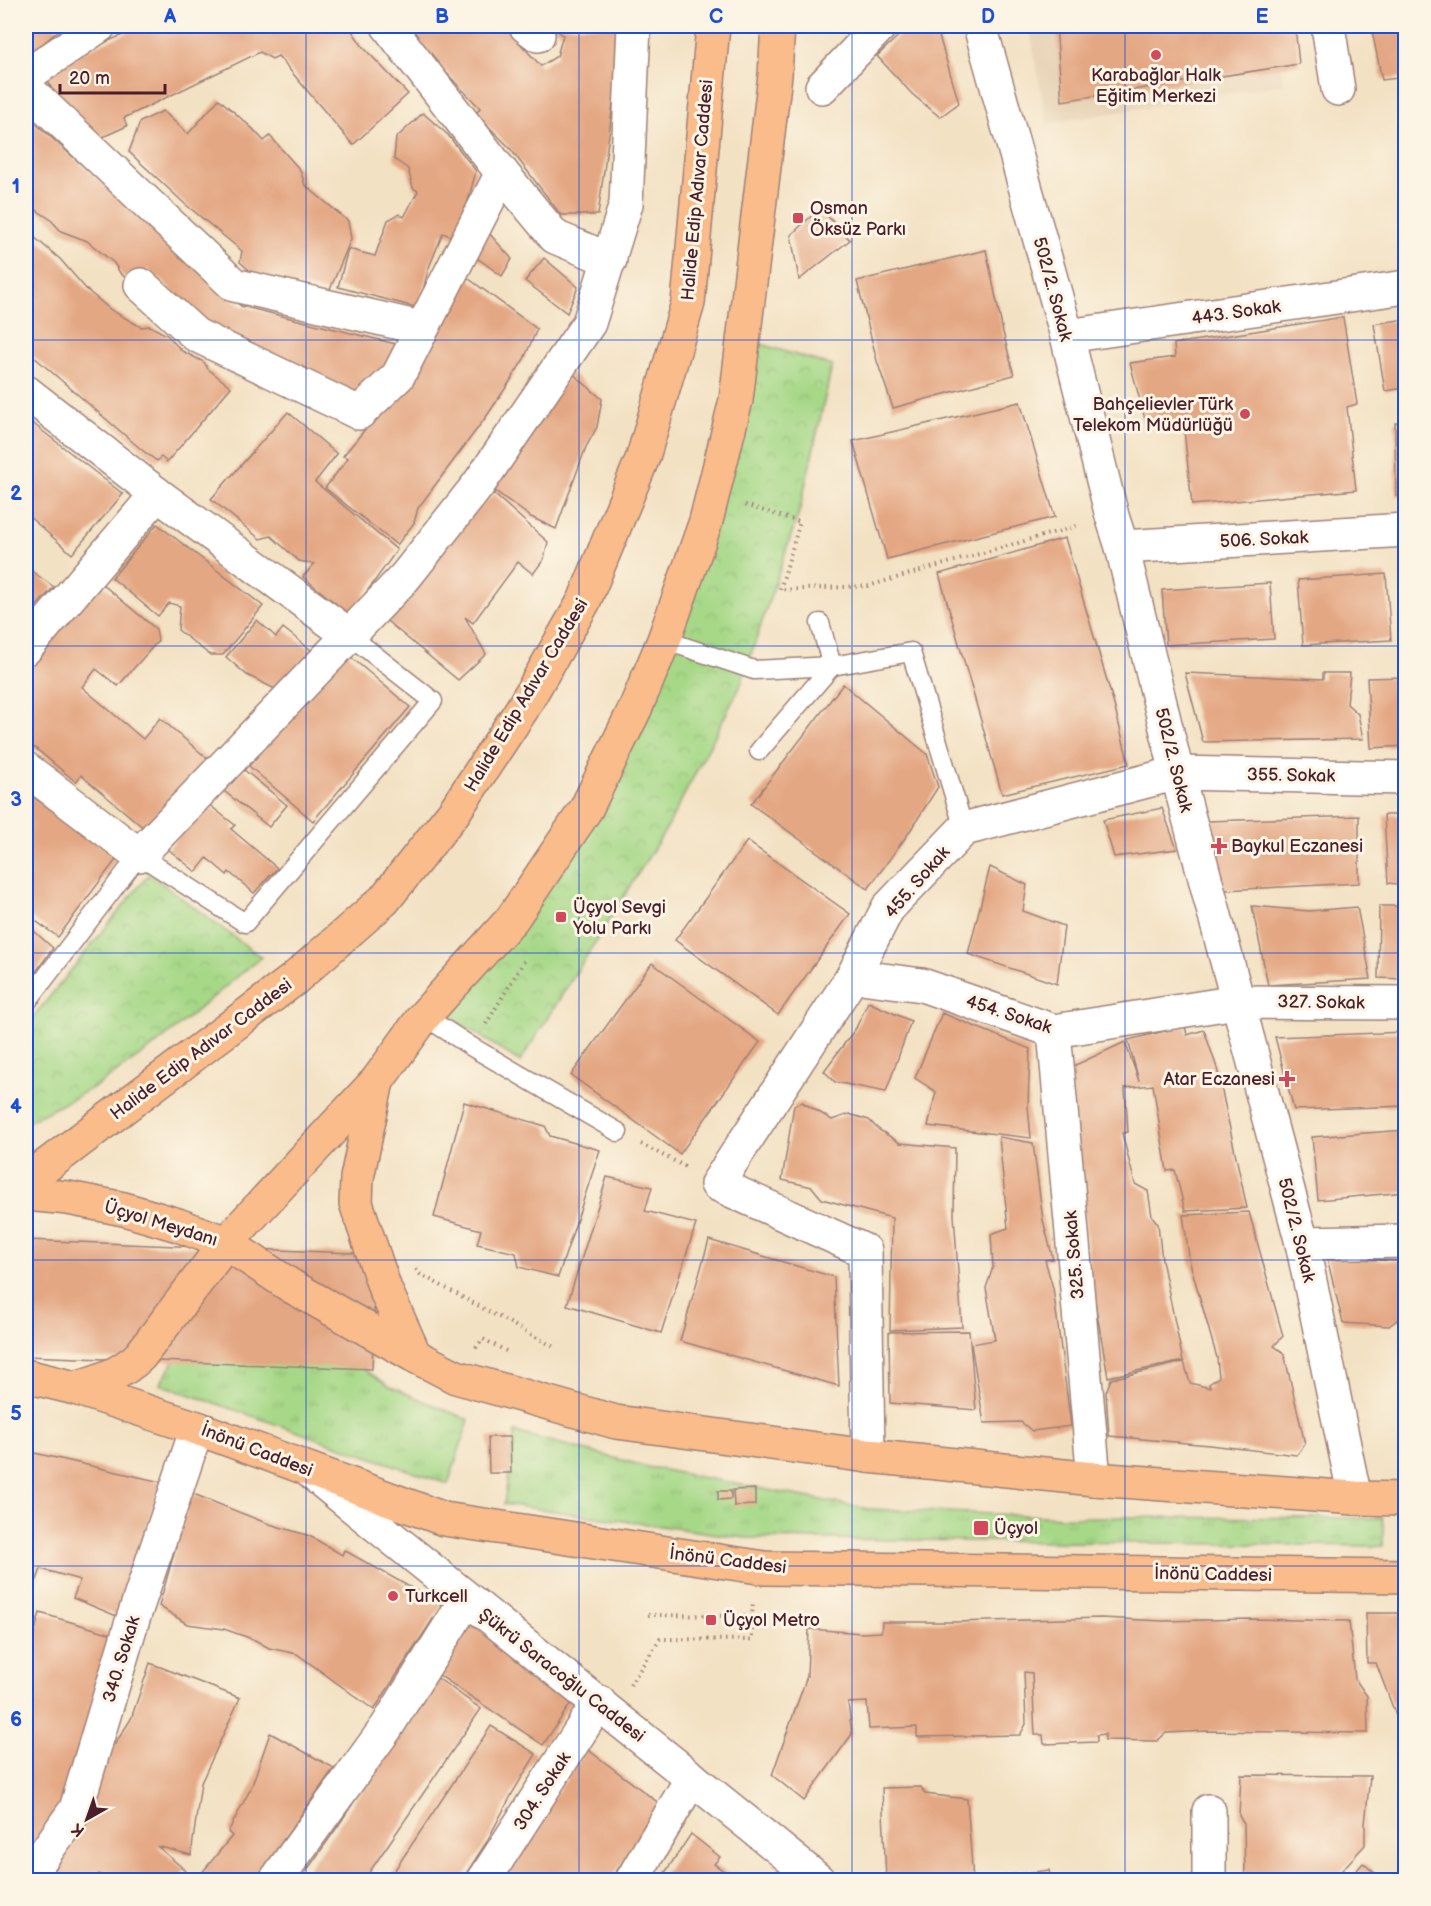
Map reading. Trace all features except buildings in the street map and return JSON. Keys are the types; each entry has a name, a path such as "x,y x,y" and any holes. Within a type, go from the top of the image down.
{"main road":[{"name":"Halide Edip Adıvar Caddesi","path":"26,1180 293,980 384,900 454,812 522,709 584,601 643,457 688,303 712,26"},
{"path":"778,26 775,75 736,400 706,521 664,640 635,709 586,809 512,919 424,1016 377,1081 226,1243 291,1286 456,1377 616,1422 868,1456 1094,1479 1406,1500"},
{"path":"377,1081 357,1178 356,1203 385,1289 415,1356"},
{"name":"Üçyol Meydanı","path":"26,1194 68,1198 124,1209 178,1225 226,1243 140,1356 127,1368 104,1379 75,1388"},
{"name":"İnönü Caddesi","path":"26,1376 75,1388 197,1428 444,1519 765,1568 1406,1576"}],"street":[{"path":"26,76 99,26"},
{"path":"388,26 502,173 555,237 610,260"},
{"path":"26,769 139,855 405,577 478,485 590,322 626,204 634,26"},
{"path":"822,87 880,26"},
{"name":"502/2. Sokak","path":"980,26 1122,547 1177,773 1302,1243 1354,1498"},
{"path":"1328,26 1338,89"},
{"path":"26,88 234,285 421,328"},
{"path":"141,285 196,335 359,413 398,376 502,173"},
{"name":"443. Sokak","path":"1066,336 1406,287"},
{"path":"26,392 158,494 350,635"},
{"path":"26,648 158,494"},
{"name":"506. Sokak","path":"1122,547 1406,530"},
{"name":"355. Sokak","path":"1177,773 1406,778"},
{"name":"455. Sokak","path":"717,1184 853,976 888,908 964,829 1177,773"},
{"name":"454. Sokak","path":"853,976 922,985 1054,1031 1237,1002"},
{"name":"327. Sokak","path":"1237,1002 1406,1003"},
{"name":"325. Sokak","path":"1054,1031 1094,1479"},
{"path":"717,1184 865,1251 868,1456"},
{"path":"1302,1243 1406,1240"},
{"name":"340. Sokak","path":"26,1881 76,1809 130,1628 197,1428"},
{"name":"Şükrü Saracoğlu Caddesi","path":"307,1469 466,1600 605,1708 818,1881"},
{"path":"276,1881 386,1728 466,1600"},
{"name":"304. Sokak","path":"484,1881 605,1708"},
{"path":"632,1881 692,1778"},
{"path":"1209,1811 1209,1881"}],"lane":[{"path":"820,623 832,666"},
{"path":"26,1003 139,855 245,923 434,701 350,635"},
{"path":"664,640 754,670 832,666 911,652 964,829"},
{"path":"759,751 832,666"},
{"path":"424,1016 472,1047 618,1132"}],"path":[{"path":"737,502 800,522 780,590 868,586 1112,516"},
{"path":"618,1132 717,1184"},
{"path":"453,1291 556,1348"},
{"path":"648,1615 741,1616"},
{"path":"605,1708 660,1639 752,1640 753,1616"}],"shaded area":[{"name":"Karabağlar Halk Eğitim Merkezi","path":"1029,26 1273,26 1284,84 1047,124"}],"green space":[{"path":"754,342 832,366 800,509 740,687 668,826 520,1062 451,1017 596,810"},
{"path":"149,874 261,957 158,1043 98,1085 26,1123 26,1026"},
{"path":"227,1277 391,1387 469,1420 448,1484 160,1384"},
{"path":"515,1432 648,1467 868,1509 1064,1517 1383,1518 1383,1546 746,1538 504,1504"}],"place":[{"name":"Karabağlar Halk Eğitim Merkezi","path":"1156,55"},
{"name":"Osman Öksüz Parkı","path":"798,218"},
{"name":"Bahçelievler Türk Telekom Müdürlüğü","path":"1245,414"},
{"name":"Baykul Eczanesi","path":"1219,846"},
{"name":"Üçyol Sevgi Yolu Parkı","path":"561,917"},
{"name":"Atar Eczanesi","path":"1287,1079"},
{"name":"Üçyol","path":"981,1528"},
{"name":"Turkcell","path":"393,1596"},
{"name":"Üçyol Metro","path":"711,1620"}]}
